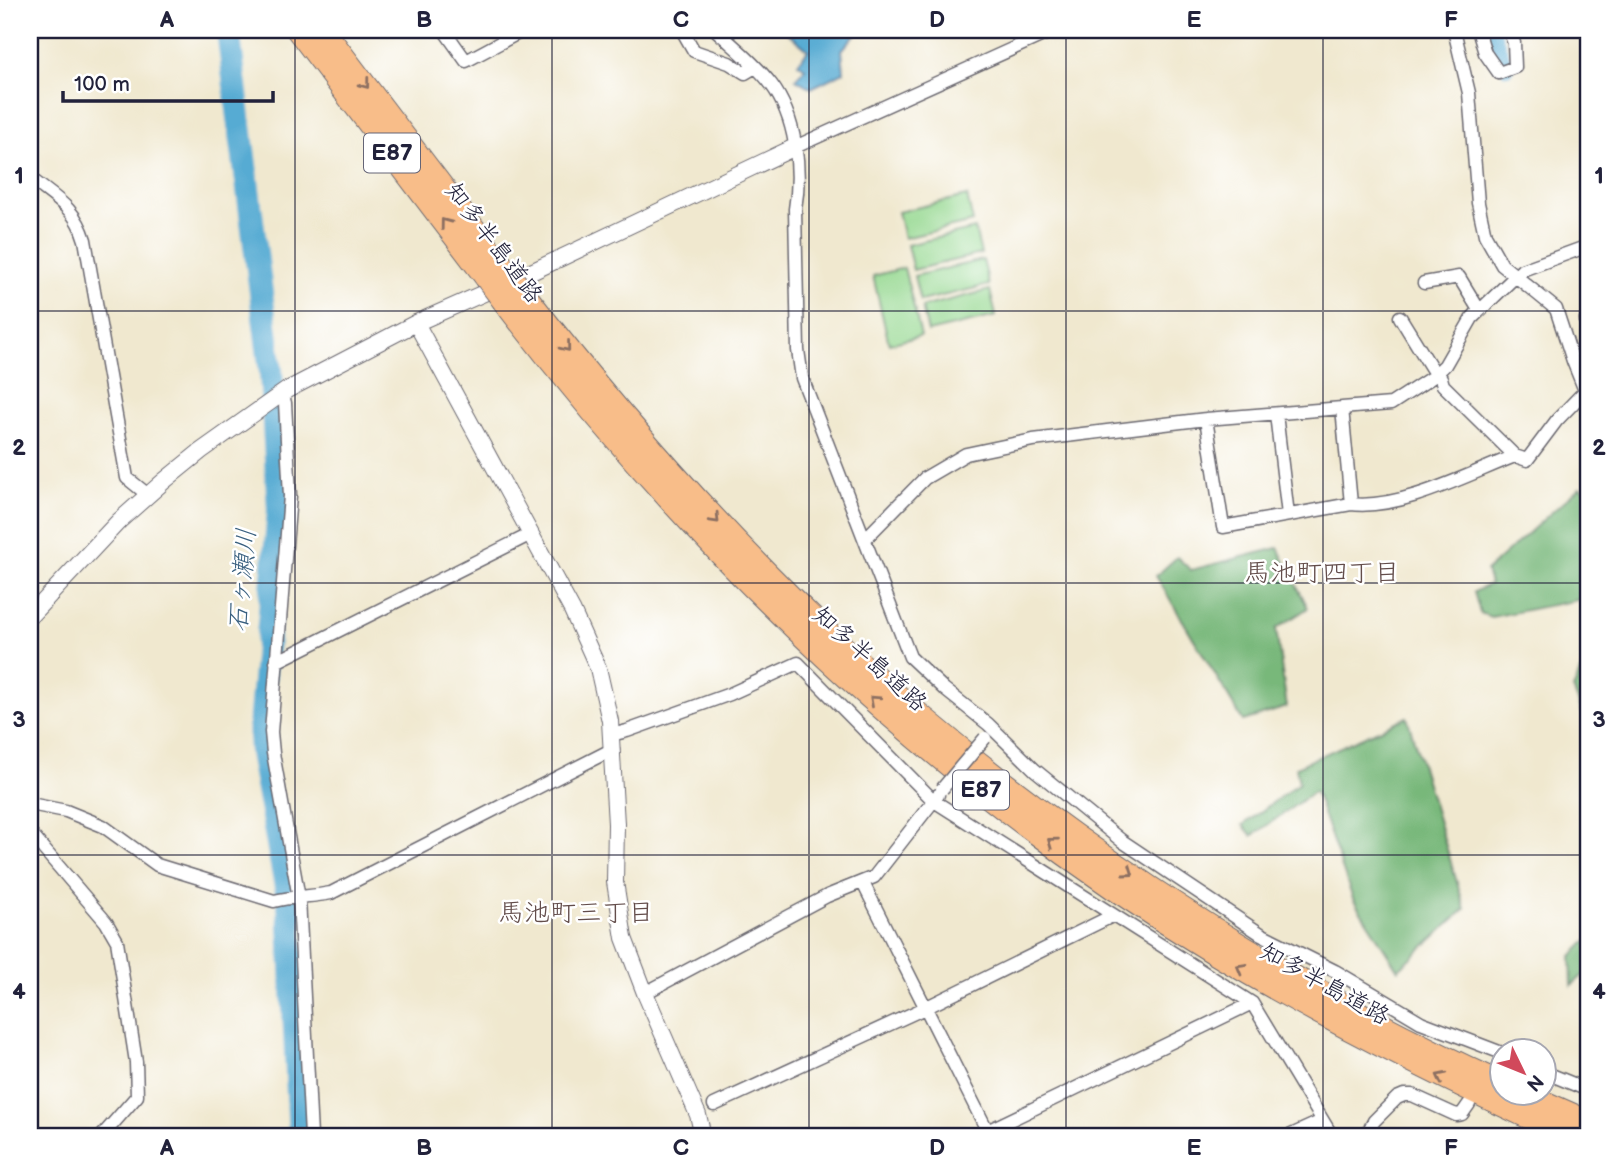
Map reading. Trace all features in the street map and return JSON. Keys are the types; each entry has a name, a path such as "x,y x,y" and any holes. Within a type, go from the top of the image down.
{"highway":[{"name":"知多半島道路","path":"298,30 514,297 582,368 656,456 739,545 835,640 985,768 1139,879 1304,982 1488,1077"},
{"name":"知多半島道路","path":"323,30 494,272"},
{"name":"知多半島道路","path":"514,297 566,379 642,469 725,559 821,654 974,784 1127,896 1226,959 1395,1053 1570,1136"},
{"path":"1551,1106 1588,1122"}],"street":[{"path":"444,30 466,61 521,31"},
{"path":"682,30 694,51 729,63 745,73 755,67"},
{"path":"716,30 755,67 779,95 786,113 795,147 799,187 795,209 798,351 802,378 910,657 944,689 988,724 1035,770 1122,841 1261,934 1335,971 1421,1022 1488,1051"},
{"path":"30,616 118,521 201,451 282,394 416,323 1054,30"},
{"path":"1400,317 1443,385 1515,456 1527,460 1557,419 1587,394 1556,309 1502,265 1485,235 1478,203 1469,93 1454,30"},
{"path":"1478,30 1485,53 1499,74 1515,67 1514,43 1509,30"},
{"path":"30,178 79,221 85,240 127,478 148,495"},
{"path":"865,539 925,478 966,454 1033,440 1206,419 1391,404 1446,365 1479,310 1521,270 1588,246"},
{"path":"1423,283 1459,277 1479,310"},
{"path":"1588,318 1588,345"},
{"path":"416,323 572,610 594,658 606,698 612,742 615,882 624,937 645,993 698,1115 704,1136"},
{"path":"282,394 285,403 290,496 271,732 290,898 311,1136"},
{"path":"1342,408 1351,504"},
{"path":"1276,414 1288,515"},
{"path":"1206,419 1223,527 1351,504 1399,501 1515,456"},
{"path":"276,662 531,534"},
{"path":"30,804 66,811 103,827 157,865 274,901 331,893 612,742 627,731 730,694 798,663 934,801 1252,1003 1332,1136"},
{"path":"645,993 827,896 874,877 985,738 988,724"},
{"path":"30,833 106,922 117,941 137,1071 137,1096 102,1136"},
{"path":"863,883 927,1007 985,1135 1252,1003"},
{"path":"714,1105 927,1007 1112,916"},
{"path":"1558,1077 1588,1090"},
{"path":"1366,1136 1374,1121 1397,1098 1412,1095 1456,1115 1462,1114 1469,1104"},
{"path":"1289,1136 1322,1121"}],"green space":[{"path":"967,196 973,222 904,238 898,212"},
{"path":"975,229 981,254 913,270 907,245"},
{"path":"983,260 989,285 920,301 914,276"},
{"path":"904,268 921,336 889,344 873,276"},
{"path":"990,290 996,316 928,332 922,307"},
{"path":"1580,487 1588,493 1588,598 1491,617 1480,613 1474,592 1490,584 1486,571"},
{"path":"1278,548 1308,608 1276,629 1287,707 1243,721 1156,576 1177,557 1191,570"},
{"path":"1588,644 1588,726 1573,689 1587,656"},
{"path":"1407,717 1465,909 1398,970 1353,899 1315,791 1252,836 1243,825 1299,783 1296,767"},
{"path":"1588,940 1588,971 1572,985 1571,957"}],"water":[{"path":"784,30 859,30 842,50 844,72 811,88 796,79 805,68 798,63 808,50"}],"waterway":[{"name":"石ヶ瀬川","path":"228,30 271,372 279,510 260,727 261,752 289,903 300,1136"},
{"path":"1493,30 1507,68"}],"district":[{"name":"馬池町四丁目","path":"1322,573"},
{"name":"馬池町三丁目","path":"576,913"}]}
